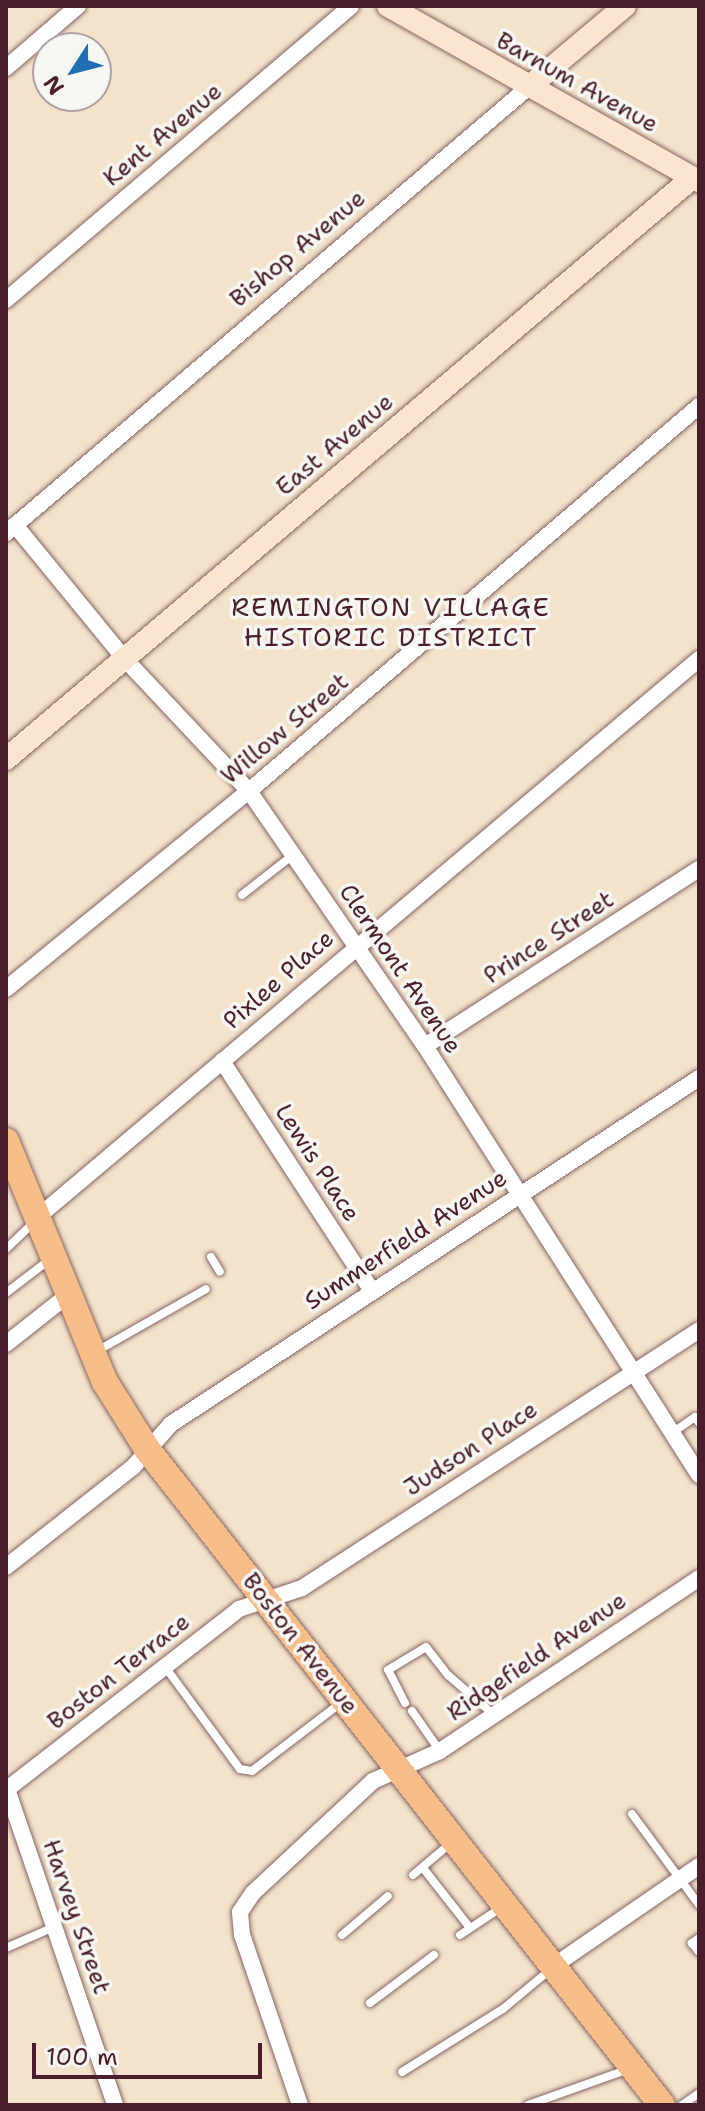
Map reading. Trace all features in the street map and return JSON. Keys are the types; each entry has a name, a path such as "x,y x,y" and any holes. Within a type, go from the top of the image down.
{"main road":[{"name":"Boston Avenue","path":"6,1141 93,1353 147,1449 662,2105"}],"street":[{"path":"6,68 78,6"},
{"name":"Kent Avenue","path":"6,300 351,6"},
{"name":"Barnum Avenue","path":"388,6 697,177"},
{"name":"Bishop Avenue","path":"10,529 625,6"},
{"name":"East Avenue","path":"6,759 697,177"},
{"name":"Willow Street","path":"6,989 249,791 699,406"},
{"name":"Clermont Avenue","path":"10,529 124,658 249,791 425,1046 517,1195 699,1475"},
{"name":"Pixlee Place","path":"39,1216 699,659"},
{"name":"Prince Street","path":"425,1046 699,869"},
{"name":"Lewis Place","path":"222,1061 372,1291"},
{"name":"Summerfield Avenue","path":"6,1567 126,1473 171,1424 699,1078"},
{"path":"6,1344 68,1295"},
{"name":"Judson Place","path":"265,1599 302,1588 699,1330"},
{"name":"Ridgefield Avenue","path":"300,2105 242,1935 240,1912 253,1893 373,1781 440,1751 699,1578"},
{"name":"Boston Terrace","path":"7,1790 239,1609 265,1599"},
{"name":"Harvey Street","path":"7,1790 115,2105"},
{"path":"555,1965 699,1866"}],"lane":[{"path":"242,895 293,855"},
{"path":"6,1249 39,1216"},
{"path":"6,1293 54,1256"},
{"path":"211,1257 220,1272"},
{"path":"93,1353 206,1289"},
{"path":"671,1433 698,1418"},
{"path":"405,1703 388,1670 426,1647 448,1675 494,1715"},
{"path":"166,1668 240,1769 252,1771 343,1701"},
{"path":"412,1711 440,1751"},
{"path":"632,1814 699,1905"},
{"path":"413,1875 455,1840"},
{"path":"423,1868 470,1928"},
{"path":"342,1935 388,1896"},
{"path":"460,1935 506,1905"},
{"path":"6,1948 54,1927"},
{"path":"699,1938 692,1943 699,1952"},
{"path":"370,2003 434,1955"},
{"path":"402,2072 503,2009 555,1965"},
{"path":"528,2105 607,2081 634,2067"},
{"path":"682,2105 699,2093"}],"district":[{"name":"REMINGTON VILLAGE HISTORIC DISTRICT","path":"391,622"}]}
